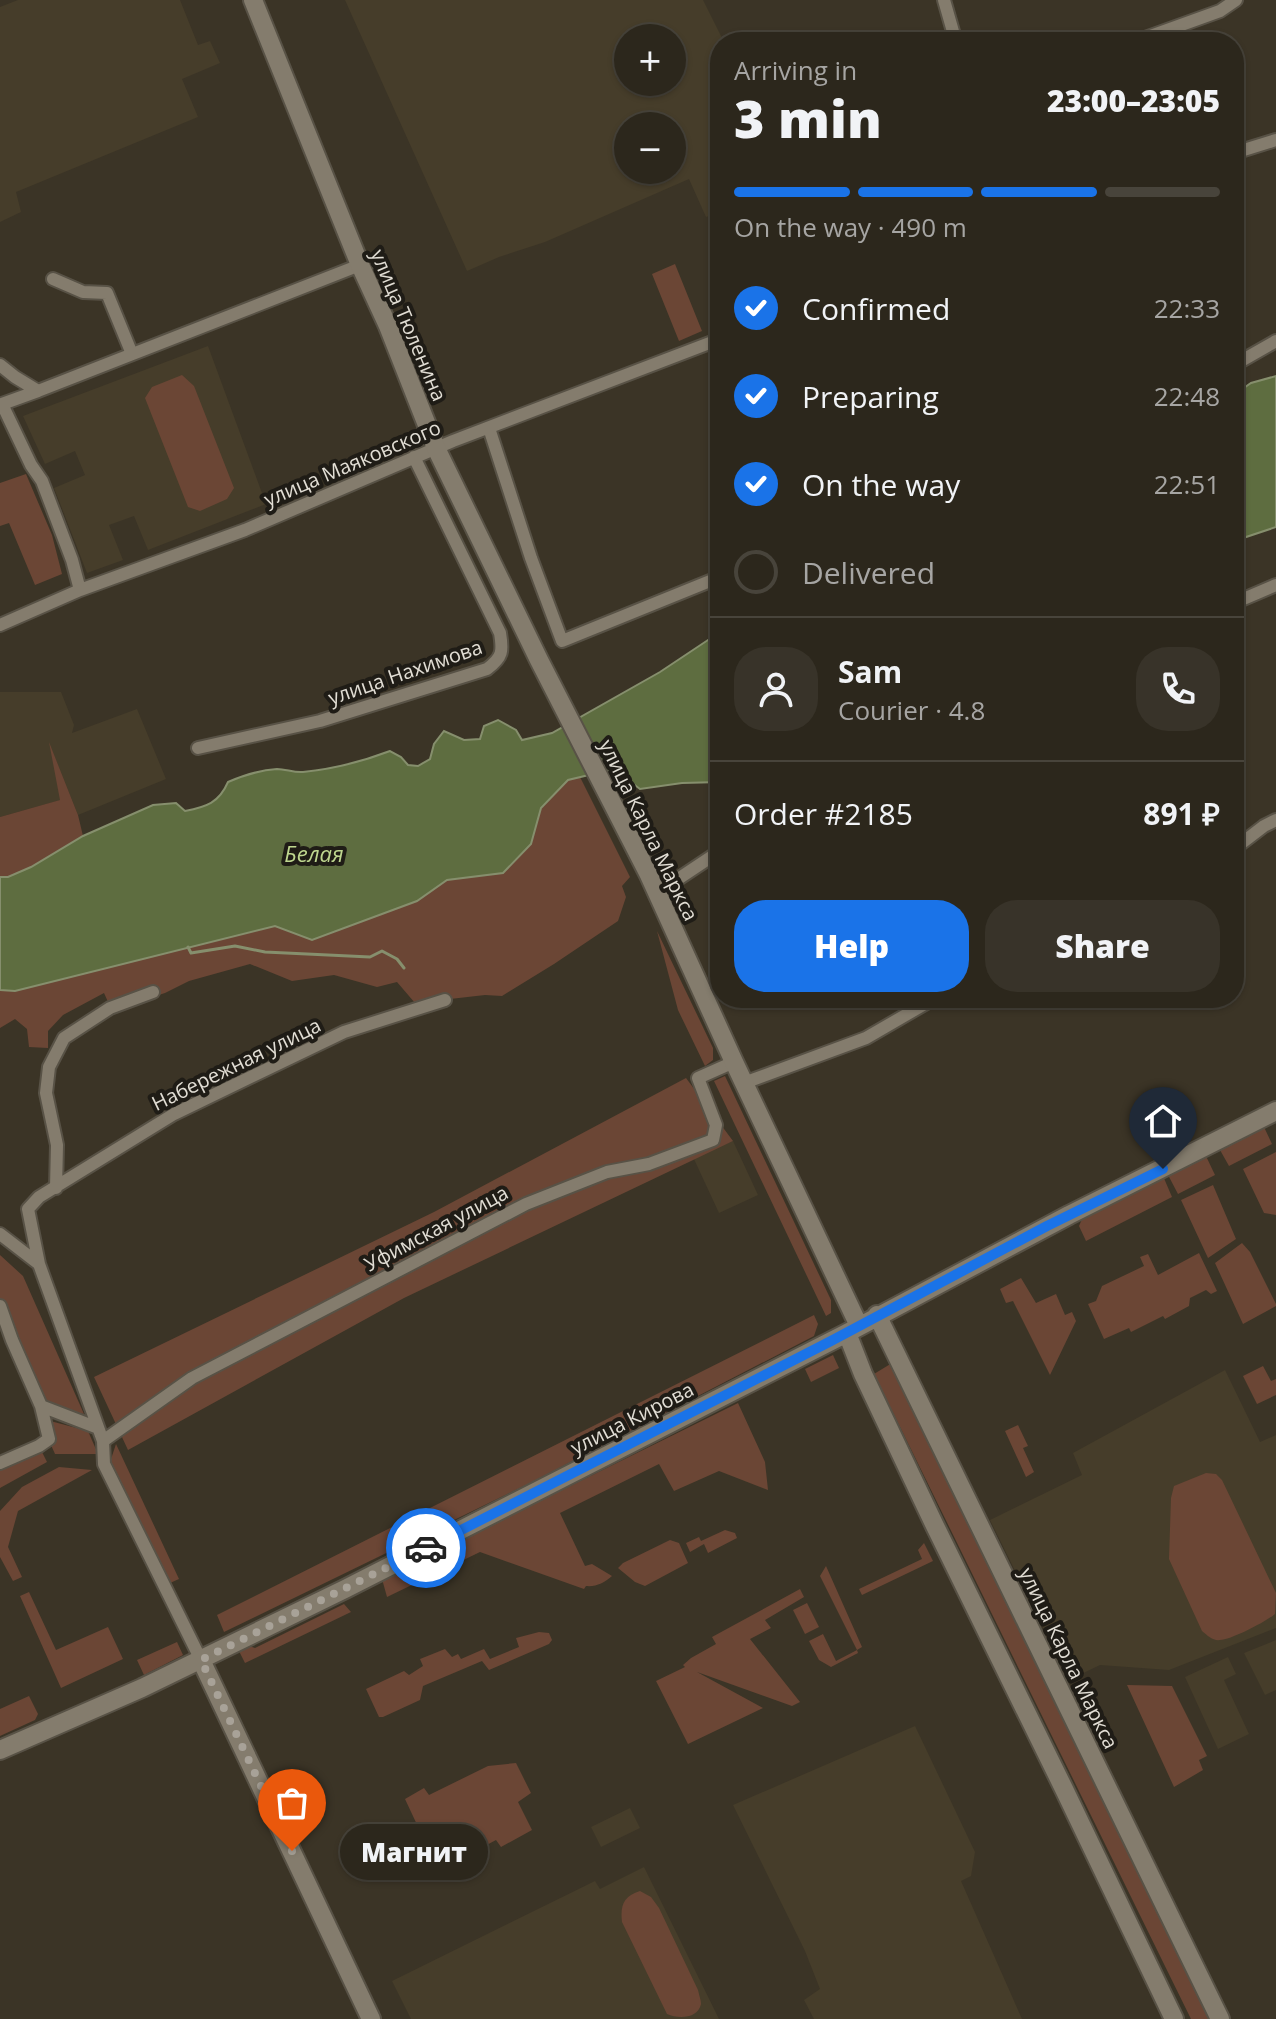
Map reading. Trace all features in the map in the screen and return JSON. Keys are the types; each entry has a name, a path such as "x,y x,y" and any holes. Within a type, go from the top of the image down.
{"main road":[{"name":"улица Тюленина","path":"253,0 436,448 539,660"},
{"name":"улица Карла Маркса","path":"539,660 649,875 744,1083 853,1329 863,1374 1174,2019"},
{"name":"улица Кирова","path":"0,1750 142,1688 345,1589 1276,1111"},
{"name":"улица Карла Маркса","path":"877,1315 1220,2019"},
{"path":"201,1660 371,2019"}],"street":[{"path":"944,0 953,32"},
{"path":"1162,32 1220,11 1236,0"},
{"path":"1244,150 1276,140"},
{"path":"80,590 42,481 2,404 360,265"},
{"path":"53,279 83,292 107,293 132,354"},
{"path":"1244,359 1276,341"},
{"name":"улица Маяковского","path":"0,625 80,590 245,530 436,448 710,343"},
{"path":"0,365 38,391"},
{"path":"489,428 531,558 562,641 710,581"},
{"name":"улица Нахимова","path":"198,748 320,721 487,669 499,660 502,647 500,633 414,457"},
{"path":"1244,598 1276,585"},
{"path":"1244,841 1276,820"},
{"path":"675,881 710,858"},
{"path":"56,1188 57,1145 46,1093 49,1067 64,1038 110,1008 153,992"},
{"name":"Набережная улица","path":"39,1264 28,1209 39,1197 174,1114 344,1032 445,1000"},
{"path":"744,1083 866,1038 918,1008"},
{"name":"Уфимская улица","path":"101,1434 192,1378 526,1204 607,1172 649,1164 713,1140 716,1125 698,1078 734,1062"},
{"path":"0,1234 39,1264 101,1434 104,1464 201,1660"},
{"path":"0,1306 41,1406 49,1439 0,1463"},
{"path":"41,1406 101,1434"}],"shaded area":[{"path":"18,0 180,0 198,45 210,41 220,63 182,79 198,117 16,192 21,212 0,222 0,7"},
{"path":"345,0 703,0 719,32 710,32 710,216 706,217 689,179 686,180 686,112 614,112 614,184 678,184 545,242 467,271"},
{"path":"675,264 702,331 679,341 652,274"},
{"path":"208,346 266,504 148,550 134,516 109,525 123,560 87,573 54,488 85,475 75,451 45,464 23,416"},
{"path":"182,375 194,386 234,488 227,499 200,511 188,507 145,398 152,387"},
{"path":"26,474 52,535 62,574 35,585 9,523 0,526 0,483"},
{"path":"0,692 61,692 74,725 72,733 137,709 166,779 78,815 51,748 61,800 0,817"},
{"path":"49,742 78,815 83,836 31,868 0,877 0,817 60,800"},
{"path":"580,777 630,877 622,886 626,897 618,921 502,996 415,1003 397,982 377,987 334,975 292,981 250,964 189,981 113,1013 104,993 63,1015 48,1031 48,1048 29,1047 27,1029 15,1019 0,1028 0,990 15,991 275,926 312,940 417,901 447,880 503,873 531,844 541,809 568,780"},
{"path":"657,931 713,1048 713,1060 705,1066 678,1010"},
{"path":"725,1076 831,1300 831,1313 826,1316 714,1081"},
{"path":"686,1078 733,1141 404,1298 128,1450 94,1377 434,1212"},
{"path":"1264,1127 1272,1144 1229,1166 1220,1150"},
{"path":"733,1141 758,1195 719,1213 693,1157"},
{"path":"1276,1152 1276,1215 1264,1213 1243,1169"},
{"path":"1205,1154 1215,1175 1178,1194 1167,1173"},
{"path":"1163,1176 1172,1197 1086,1241 1079,1226 1083,1217"},
{"path":"1213,1185 1236,1239 1208,1258 1181,1200"},
{"path":"1242,1243 1250,1252 1276,1304 1243,1324 1215,1263"},
{"path":"1199,1253 1217,1291 1211,1294 1206,1290 1190,1298 1189,1306 1165,1319 1163,1316 1131,1332 1129,1328 1104,1339 1088,1304 1096,1301 1102,1286 1144,1266 1140,1257 1148,1254 1158,1275"},
{"path":"0,1255 23,1276 84,1414 34,1403 0,1308"},
{"path":"1021,1278 1036,1303 1056,1294 1065,1315 1072,1312 1076,1321 1050,1375 1013,1301 1006,1303 1000,1289"},
{"path":"814,1315 818,1324 814,1336 528,1484 224,1632 217,1615"},
{"path":"833,1355 839,1368 811,1382 805,1369"},
{"path":"892,1363 1211,2019 1191,2019 874,1374"},
{"path":"1263,1366 1271,1381 1276,1379 1276,1395 1257,1404 1243,1376"},
{"path":"1225,1370 1260,1442 1276,1435 1276,1628 1169,1670 1100,1665 1069,1680 990,1520 1082,1475 1073,1453"},
{"path":"738,1403 765,1462 768,1490 719,1471 674,1491 659,1464 560,1513 585,1566 592,1564 612,1576 603,1583 584,1589 480,1552 387,1597 382,1579"},
{"path":"39,1418 88,1431 98,1454 55,1454"},
{"path":"1018,1425 1028,1446 1023,1448 1034,1472 1026,1477 1005,1431"},
{"path":"116,1444 179,1579 170,1583 110,1462"},
{"path":"39,1446 47,1462 0,1488 0,1463"},
{"path":"59,1467 92,1470 18,1511 8,1547 22,1577 13,1581 0,1557 0,1511 22,1487"},
{"path":"1206,1473 1216,1474 1222,1480 1276,1593 1275,1614 1249,1630 1220,1640 1202,1631 1169,1559 1174,1486"},
{"path":"725,1530 735,1533 737,1538 708,1553 704,1544 690,1552 686,1543 699,1537 701,1541"},
{"path":"670,1540 679,1543 688,1563 645,1586 618,1568 623,1563"},
{"path":"924,1543 933,1561 862,1595 859,1589 922,1559 918,1550"},
{"path":"826,1566 862,1647 857,1650 820,1576"},
{"path":"800,1589 804,1597 765,1620 771,1628 750,1639 800,1702 792,1706 697,1672 763,1708 688,1744 656,1681 685,1667 683,1665 691,1658 716,1644 712,1637"},
{"path":"29,1592 56,1650 108,1627 123,1659 61,1688 20,1596"},
{"path":"807,1603 819,1627 805,1634 793,1610"},
{"path":"344,1604 351,1612 245,1663 238,1649 246,1645 255,1648"},
{"path":"539,1632 549,1633 552,1640 549,1644 489,1670 482,1661 423,1686 420,1700 383,1717 379,1717 366,1689 404,1671 409,1675 423,1666 420,1659 445,1649 452,1657 458,1654 461,1659 484,1649 490,1659 519,1647 516,1638"},
{"path":"823,1634 836,1661 857,1650 858,1653 831,1667 819,1660 809,1641"},
{"path":"1276,1640 1276,1690 1265,1695 1244,1653"},
{"path":"177,1642 183,1655 144,1675 137,1660"},
{"path":"1228,1657 1236,1674 1224,1680 1249,1734 1218,1749 1185,1677"},
{"path":"1127,1685 1172,1686 1207,1756 1199,1760 1203,1770 1174,1787"},
{"path":"29,1696 38,1714 35,1720 0,1736 0,1709"},
{"path":"915,1726 975,1852 971,1876 961,1881 1022,2019 814,2019 804,2000 820,1989 805,1951 733,1805"},
{"path":"516,1763 531,1793 518,1802 532,1830 501,1847 496,1840 420,1881 406,1857 427,1846 405,1799 424,1788 429,1795 488,1766"},
{"path":"630,1808 640,1828 601,1847 591,1827"},
{"path":"644,1867 719,2019 411,2019 392,1981 595,1881 600,1889"},
{"path":"640,1891 651,1897 659,1908 698,1990 701,2004 692,2015 677,2017 667,2014 622,1922 624,1902"}],"water":[{"path":"1276,376 1276,527 1244,538 1244,388"},
{"name":"Белая","path":"710,639 710,782 640,789 614,769 568,780 541,808 531,844 503,873 447,880 417,901 312,940 275,926 15,991 0,990 0,877 8,877 31,867 83,836 153,805 176,803 185,811 205,806 220,795 228,782 265,771 325,769 390,751 408,765 418,766 430,759 434,744 444,731 464,740 480,739 484,726 498,720 516,730 522,740 552,733 660,672"}],"waterway":[{"path":"188,947 191,953 235,946 265,952 370,957 382,951 397,959 404,968"}],"way so far":[{"path":"292,1851 201,1660 426,1548"}],"place":[{"name":"Магнит","path":"292,1851"}],"route":[{"path":"426,1548 1163,1169"}]}
